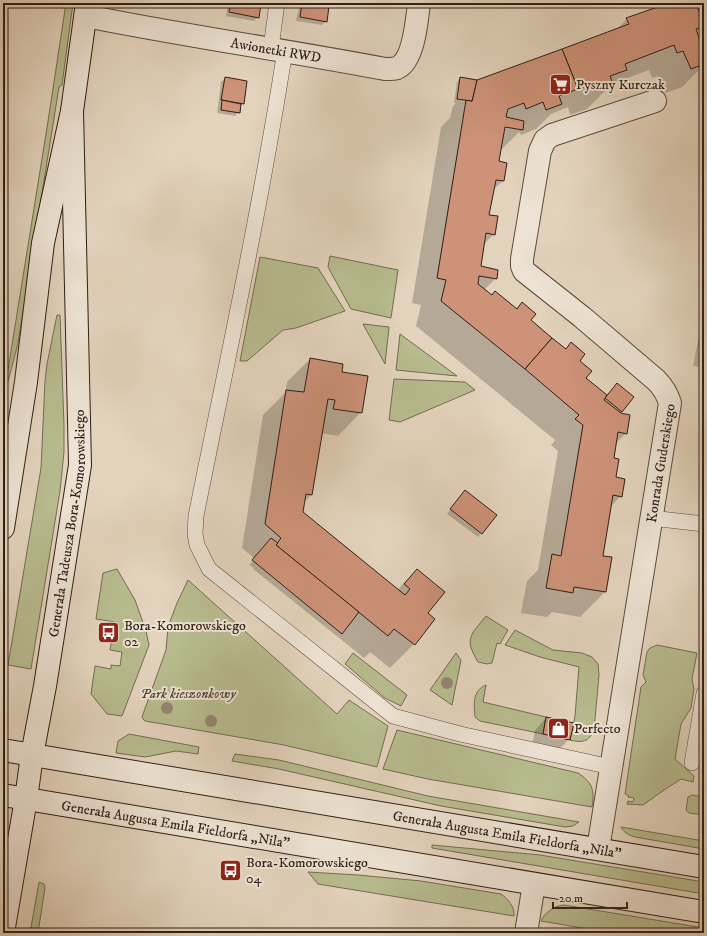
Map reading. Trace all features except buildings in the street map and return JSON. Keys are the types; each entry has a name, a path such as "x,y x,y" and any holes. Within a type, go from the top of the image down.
{"street":[{"name":"Awionetki RWD","path":"86,9 186,34 385,69 398,68 411,51 419,3"},
{"name":"Generała Tadeusza Bora-Komorowskiego","path":"3,528 26,382 43,243 72,111 86,9"},
{"name":"Konrada Guderskiego","path":"598,849 670,403 664,388 656,380 582,317 524,271 522,259 540,151 545,140 552,134 655,101"},
{"name":"Generała Tadeusza Bora-Komorowskiego","path":"3,933 80,465 72,111"},
{"name":"Generała Augusta Emila Fieldorfa „Nila”","path":"3,750 704,867"},
{"name":"Generała Augusta Emila Fieldorfa „Nila”","path":"3,795 704,912"},
{"path":"526,933 534,884"}],"lane":[{"path":"277,3 280,87 196,516 195,534 197,545 209,569 393,716 460,734 611,767"},
{"path":"651,518 704,524"},
{"path":"692,763 704,693"}],"green space":[{"path":"66,3 73,3 62,85 59,87 18,343 3,401 49,115"},
{"path":"330,256 398,270 391,318 351,309 328,267"},
{"path":"260,257 318,268 345,311 296,328 283,330 247,361 240,361"},
{"path":"57,315 60,315 64,452 60,491 31,669 8,665 41,468 45,381"},
{"path":"363,324 389,327 385,364"},
{"path":"400,334 457,376 396,370"},
{"path":"394,379 465,382 475,390 400,422 389,420"},
{"path":"117,569 135,600 146,631 149,645 122,716 107,714 91,694 95,666 111,669 111,665 120,666 122,652 110,650 115,622 96,619 103,573"},
{"name":"Park kieszonkowy","path":"188,580 337,714 349,700 388,726 377,767 284,745 145,721 142,717 166,650 168,627"},
{"path":"486,616 508,630 500,644 497,643 492,663 487,664 478,662 471,648 470,642 476,628"},
{"path":"515,630 553,650 582,653 592,657 598,664 599,675 594,730 590,737 585,741 570,740 575,716 579,667 540,657 505,645"},
{"path":"657,645 697,653 692,679 694,689 691,708 681,724 675,759 694,776 693,782 681,779 643,805 627,804 628,801 633,802 634,798 628,797 629,796 625,794 641,687 646,682 643,675 647,652 650,648"},
{"path":"353,653 407,695 401,706 385,698 345,664"},
{"path":"456,653 461,660 452,705 430,690"},
{"path":"486,685 483,702 546,717 543,734 480,721 475,717 474,703 476,694"},
{"path":"397,730 578,773 587,780 593,791 592,807 428,779 383,769"},
{"path":"129,734 199,747 198,754 176,751 145,757 116,753 118,741"},
{"path":"235,754 279,760 428,796 579,822 573,826 565,827 441,806 279,769 232,761"},
{"path":"692,795 704,797 704,815 689,813 686,810 688,797"},
{"path":"621,827 704,841 704,849 635,837 627,834"},
{"path":"432,845 540,855 704,882 704,894 432,848"},
{"path":"308,872 421,881 501,894 506,898 513,909 514,916 318,884"},
{"path":"39,882 44,884 45,888 38,933 30,933"},
{"path":"564,905 704,928 704,933 612,933 541,921 550,910"}],"place":[{"name":"Pyszny Kurczak","path":"560,84"},
{"name":"Bora-Komorowskiego 02","path":"109,633"},
{"name":"Perfecto","path":"558,728"},
{"name":"Bora-Komorowskiego 04","path":"230,870"}]}
